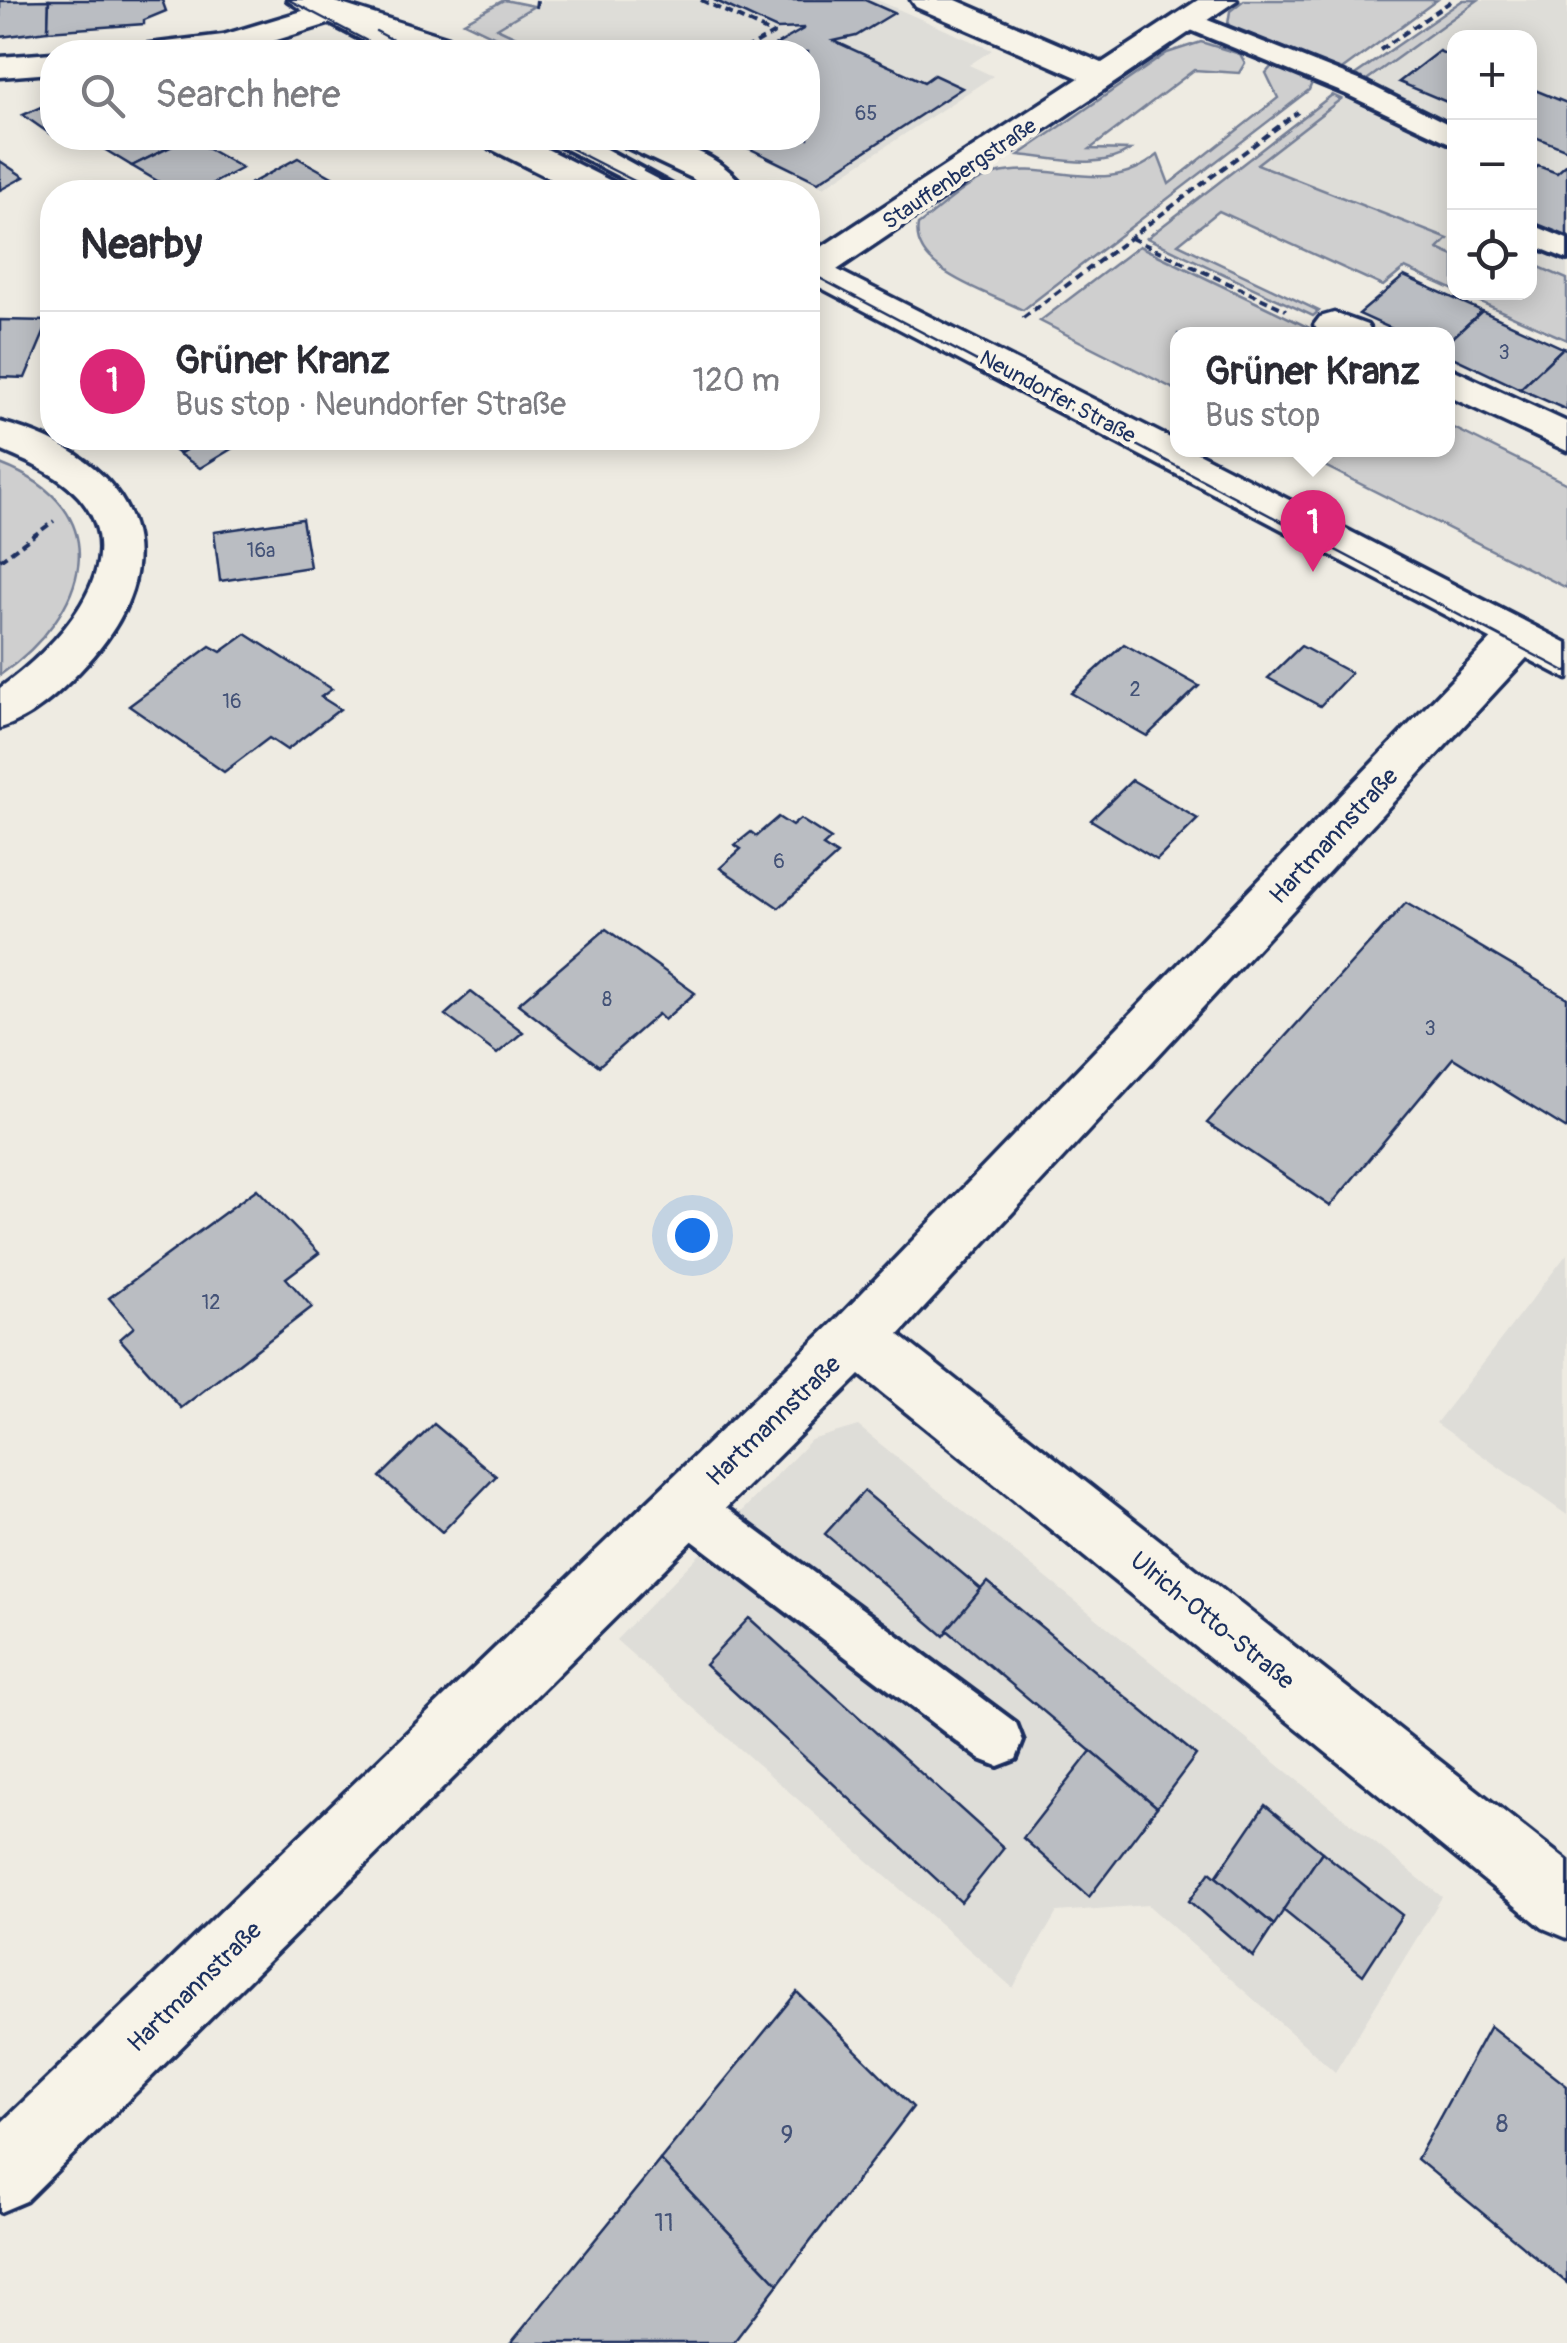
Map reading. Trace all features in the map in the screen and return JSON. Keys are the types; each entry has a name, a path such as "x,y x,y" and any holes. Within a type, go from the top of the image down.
{"street":[{"path":"928,0 1103,76"},
{"name":"Stauffenbergstraße","path":"820,258 1220,0"},
{"path":"317,6 355,40"},
{"path":"239,40 317,6 422,40"},
{"path":"4,71 40,64"},
{"path":"522,150 580,180"},
{"path":"662,150 705,170 716,180"},
{"name":"Neundorfer Straße","path":"820,271 1170,455"},
{"path":"1455,383 1567,438"},
{"path":"0,436 64,460 90,481 109,506 119,534 120,566 111,598 94,631 66,663 0,710"},
{"name":"Neundorfer Straße","path":"1174,457 1543,651"},
{"name":"Hartmannstraße","path":"0,2175 858,1338 1543,651"},
{"name":"Ulrich-Otto-Straße","path":"858,1338 1567,1904"}],"lane":[{"path":"317,6 381,40"},
{"path":"1190,21 1338,82 1447,134"},
{"path":"589,150 647,180"},
{"path":"1537,236 1567,250"},
{"path":"685,1506 998,1741"}],"path":[{"path":"536,8 537,0"},
{"path":"702,0 772,34 762,40"},
{"path":"1023,318 1453,0"},
{"path":"1131,238 1328,327"}],"shaded area":[{"path":"504,0 534,6 497,28 522,40 502,40 464,22"},
{"path":"544,0 877,0 992,50 969,65 993,76 824,187 820,180 809,180 747,150 820,150 820,40 523,40 496,27"},
{"path":"1244,0 1437,0 1339,72 1327,72 1236,36 1228,24 1230,11"},
{"path":"1463,0 1478,0 1361,84 1349,79"},
{"path":"1478,0 1567,0 1567,279 1537,266 1537,30 1447,30 1447,240 1256,164"},
{"path":"1201,42 1240,54 1245,63 1239,73 1194,70 1090,149 1130,150 1091,162 1019,155 1167,53"},
{"path":"1272,66 1313,80 1309,90 1023,310 955,278 926,255 919,241 918,225 965,189 995,174 1118,174 1138,168 1158,155 1169,184 1278,98 1266,73"},
{"path":"1332,95 1341,99 1257,164 1447,239 1438,249 1447,253 1447,287 1405,268 1383,286 1219,211 1178,244 1319,311 1313,316 1147,238"},
{"path":"1447,240 1447,253 1437,249"},
{"path":"1139,246 1307,327 1170,327 1170,387 1040,321"},
{"path":"1537,266 1567,279 1567,340 1476,300 1537,300"},
{"path":"1455,428 1567,484 1567,588 1307,457 1455,457"},
{"path":"0,464 38,484 63,508 76,535 78,564 71,594 54,623 0,675"},
{"path":"1567,1254 1567,1515 1436,1423"},
{"path":"858,1426 1442,1897 1335,2072 1148,1905 1057,1912 1013,1988 616,1640 811,1440"}],"building":[{"path":"49,0 48,31 0,37 0,1"},
{"path":"49,0 162,0 166,11 144,20 144,24 48,31"},
{"path":"714,0 865,0 894,13 856,36 834,41 924,82 934,75 962,88 820,181 814,180 753,150 820,150 820,40 784,40 805,28 777,29"},
{"path":"1439,51 1447,55 1447,102 1399,82"},
{"path":"1537,91 1567,103 1567,150 1537,138"},
{"path":"40,107 40,127 23,115"},
{"path":"106,150 163,150 132,166"},
{"path":"165,150 210,150 242,168 220,180 156,180 132,166"},
{"path":"298,158 332,177 326,180 257,180"},
{"path":"0,161 24,177 0,190"},
{"path":"1567,164 1565,238 1537,226 1537,167 1557,173"},
{"path":"1404,276 1447,295 1447,300 1457,300 1482,311 1455,336 1455,327 1388,327 1359,314"},
{"path":"1482,311 1563,348 1520,389 1455,358 1455,336"},
{"path":"0,320 40,321 40,342 25,378 0,377"},
{"path":"1563,348 1567,349 1567,410 1520,389"},
{"path":"186,450 230,450 200,468 179,454"},
{"path":"302,519 310,567 220,581 214,532"},
{"path":"246,634 332,689 321,697 340,709 287,750 269,738 224,772 129,706 210,646 221,652"},
{"path":"1124,644 1199,686 1147,736 1071,693"},
{"path":"1301,646 1351,673 1320,706 1268,678"},
{"path":"1132,780 1198,819 1157,860 1091,820"},
{"path":"778,817 792,826 800,819 831,839 823,846 837,855 779,908 720,868 741,849 735,845 751,832 756,836"},
{"path":"1406,903 1567,998 1567,1129 1453,1058 1330,1206 1207,1123"},
{"path":"606,929 695,993 664,1020 658,1014 599,1066 518,1004"},
{"path":"471,992 523,1032 497,1054 445,1015"},
{"path":"257,1189 319,1253 286,1278 312,1307 181,1408 120,1339 134,1327 109,1298"},
{"path":"434,1424 496,1476 442,1532 380,1477"},
{"path":"864,1491 981,1589 944,1636 825,1534"},
{"path":"987,1582 1196,1755 1157,1807 947,1630"},
{"path":"749,1618 1004,1848 961,1902 705,1665"},
{"path":"1091,1751 1157,1807 1089,1897 1023,1838"},
{"path":"1265,1805 1322,1852 1274,1925 1216,1877"},
{"path":"1322,1852 1402,1915 1363,1975 1283,1910"},
{"path":"1210,1872 1274,1925 1253,1957 1189,1901"},
{"path":"797,1992 913,2107 778,2284 660,2160"},
{"path":"1490,2026 1567,2086 1567,2283 1417,2159"},
{"path":"660,2160 778,2284 733,2343 511,2343"}],"tram line":[{"path":"289,0 365,40"},
{"path":"376,31 393,40"},
{"path":"574,150 632,180"},
{"path":"644,171 661,180"},
{"path":"820,278 1567,672"}],"place":[{"name":"Grüner Kranz","path":"1313,572"}]}
